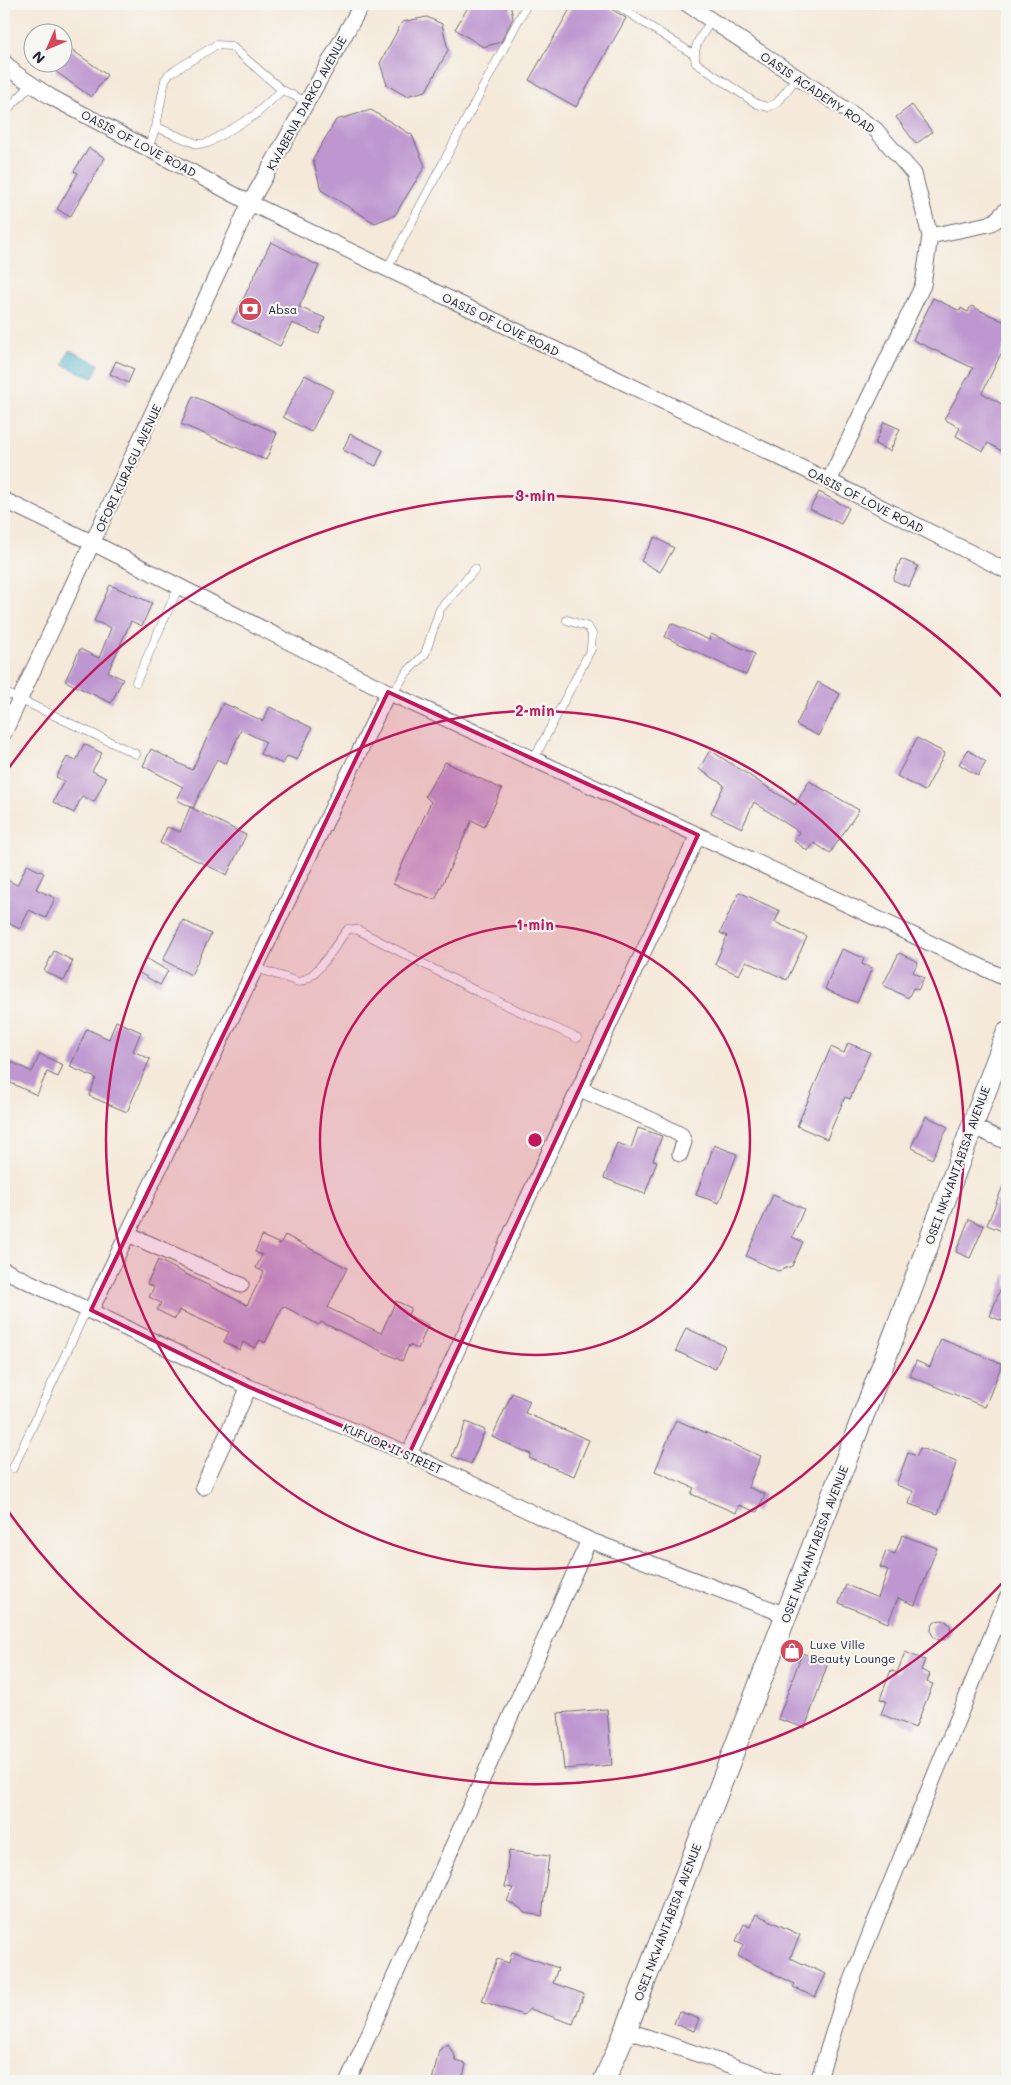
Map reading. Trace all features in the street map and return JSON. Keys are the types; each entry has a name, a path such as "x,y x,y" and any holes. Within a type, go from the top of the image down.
{"street":[{"name":"KWABENA DARKO AVENUE","path":"250,203 362,4"},
{"name":"OASIS ACADEMY ROAD","path":"687,4 875,129 914,174 930,236 923,285 829,481"},
{"name":"OASIS OF LOVE ROAD","path":"4,62 15,73 52,97 250,203 829,481 1007,571"},
{"name":"OFORI KURAGU AVENUE","path":"4,733 250,203"},
{"path":"930,236 989,224 1007,210"},
{"path":"4,500 390,693 698,834 1007,979"},
{"path":"89,1309 128,1234 390,693"},
{"path":"409,1454 499,1256 580,1089 698,834"},
{"name":"OSEI NKWANTABISA AVENUE","path":"604,2081 626,2030 900,1320 1007,1033"},
{"path":"580,1089 654,1121 681,1135 684,1142 680,1154"},
{"path":"971,1126 1007,1142"},
{"path":"128,1234 240,1285"},
{"name":"KUFUOR II STREET","path":"4,1270 249,1387 409,1454 589,1540 786,1615"},
{"path":"202,1487 249,1387"},
{"path":"348,2081 589,1540"},
{"path":"818,2081 840,2011 872,1929 1007,1598"},
{"path":"626,2030 777,2081"}],"lane":[{"path":"386,268 527,4"},
{"path":"615,4 693,54"},
{"path":"712,20 696,44 693,54 696,63 757,104 768,107 777,103 797,77"},
{"path":"148,148 156,127 165,80 169,74 216,45 231,46 282,90 307,102"},
{"path":"4,113 32,84"},
{"path":"156,127 197,144 208,142 256,115 282,90"},
{"path":"390,693 425,654 440,609 475,569"},
{"path":"136,682 178,586"},
{"path":"534,759 590,649 592,634 588,627 568,620"},
{"path":"4,692 136,754"},
{"path":"256,968 299,982 306,980 314,973 348,929 358,930 478,992 577,1038"},
{"path":"13,1468 89,1309"}],"highlighted area":[{"path":"388,692 698,835 409,1454 249,1387 91,1310"}],"water":[{"path":"69,350 99,364 93,378 63,365"}],"building":[{"path":"470,4 510,4 513,18 501,42 483,47 455,29"},
{"path":"573,4 603,4 626,18 576,107 529,80"},
{"path":"427,17 442,24 448,50 426,91 406,96 387,85 380,63 402,22"},
{"path":"72,50 107,75 91,97 56,72 72,72"},
{"path":"912,105 932,132 916,144 896,117"},
{"path":"371,110 412,135 425,166 395,215 375,223 321,190 313,159 336,120"},
{"path":"89,148 105,158 70,217 57,209 78,173 74,171"},
{"path":"271,242 319,266 299,307 325,318 319,334 292,323 280,346 232,322"},
{"path":"933,298 960,311 961,308 968,312 971,306 1007,323 1007,341 982,393 1007,407 1007,454 988,443 983,451 956,436 960,428 944,419 973,368 913,340"},
{"path":"116,361 134,369 128,383 110,374"},
{"path":"305,375 333,390 311,432 283,417"},
{"path":"193,396 277,433 266,460 181,424"},
{"path":"884,422 900,429 890,451 875,444"},
{"path":"350,434 383,450 376,466 343,450"},
{"path":"819,492 849,508 841,524 810,509"},
{"path":"655,537 674,548 660,572 641,561"},
{"path":"901,559 918,566 909,587 893,580"},
{"path":"110,585 152,603 142,626 131,621 108,672 123,679 111,703 65,681 80,649 99,658 111,628 94,621"},
{"path":"671,623 709,640 711,634 755,654 746,675 665,637"},
{"path":"818,682 840,694 819,736 796,725"},
{"path":"223,703 263,721 270,707 312,728 297,760 287,756 283,764 260,754 266,742 241,730 226,764 217,759 193,808 177,800 183,787 143,766 151,749 192,770"},
{"path":"917,738 945,753 925,791 897,776"},
{"path":"84,744 102,753 92,771 106,778 94,802 82,796 74,813 53,802 64,781 56,777 67,757 76,761"},
{"path":"710,750 795,805 809,781 859,810 830,853 814,843 808,851 794,841 799,832 754,802 742,828 711,813 724,785 699,769"},
{"path":"968,750 986,762 978,776 959,764"},
{"path":"445,762 502,789 484,827 472,820 435,900 393,884 431,802 425,796"},
{"path":"190,807 246,835 227,875 160,843 167,827 180,832"},
{"path":"27,865 44,873 36,889 55,898 46,918 29,910 20,929 4,921 4,878 17,885"},
{"path":"739,892 780,911 775,922 807,937 787,980 746,961 739,975 715,964 727,936 720,933"},
{"path":"183,920 211,934 191,975 163,960"},
{"path":"842,949 864,958 862,964 872,968 857,1003 825,989"},
{"path":"54,951 73,961 64,981 44,971"},
{"path":"899,953 918,962 913,972 924,978 918,990 913,988 908,998 883,985"},
{"path":"146,958 168,971 160,985 138,972"},
{"path":"116,1021 141,1032 133,1051 150,1059 127,1112 89,1096 96,1078 70,1067 87,1029 109,1039"},
{"path":"848,1043 870,1052 850,1099 845,1097 827,1139 797,1126 831,1047 844,1053"},
{"path":"40,1054 63,1065 58,1077 47,1072 37,1095 4,1080 4,1058 32,1072"},
{"path":"926,1116 948,1127 932,1159 911,1147"},
{"path":"638,1128 662,1136 653,1160 657,1161 645,1194 604,1178 617,1143 631,1148"},
{"path":"714,1145 737,1154 719,1203 696,1195"},
{"path":"1007,1176 1007,1233 987,1225"},
{"path":"773,1195 804,1209 792,1237 803,1242 792,1266 778,1271 746,1256"},
{"path":"969,1219 984,1226 970,1258 956,1252"},
{"path":"285,1235 347,1268 328,1308 381,1333 396,1301 411,1308 408,1315 428,1325 418,1349 409,1345 402,1361 321,1322 319,1325 283,1306 265,1343 260,1340 255,1348 243,1342 240,1350 224,1342 229,1332 179,1310 175,1319 157,1310 161,1303 149,1297 154,1287 147,1284 158,1260 247,1305 264,1272 256,1268 262,1255 255,1252 262,1236 280,1244"},
{"path":"1007,1274 1007,1323 990,1316"},
{"path":"686,1328 725,1346 715,1369 676,1351"},
{"path":"941,1339 1002,1364 985,1407 910,1376 916,1361 930,1367"},
{"path":"512,1393 530,1401 525,1413 589,1440 574,1476 529,1458 531,1454 492,1437"},
{"path":"676,1420 761,1456 748,1487 765,1494 757,1512 739,1505 736,1513 691,1494 694,1488 655,1471"},
{"path":"466,1422 485,1430 471,1464 452,1456"},
{"path":"920,1448 957,1461 938,1514 909,1504 913,1491 896,1485 908,1453 917,1456"},
{"path":"902,1535 937,1548 915,1605 898,1598 888,1623 839,1603 846,1585 878,1598 888,1570 880,1567 886,1551 895,1554"},
{"path":"941,1620 948,1623 951,1630 948,1637 941,1640 934,1637 931,1630 934,1623"},
{"path":"905,1652 925,1660 921,1670 930,1674 927,1682 933,1684 915,1728 881,1714 886,1701 880,1699 891,1670 897,1673"},
{"path":"802,1653 828,1663 805,1728 778,1719"},
{"path":"607,1709 612,1765 564,1769 558,1713"},
{"path":"509,1851 549,1856 542,1916 524,1913 520,1908 507,1901 513,1888 505,1887"},
{"path":"756,1914 800,1935 790,1958 826,1974 815,1997 793,1987 795,1984 738,1956 743,1944 736,1941 744,1924 750,1927"},
{"path":"512,1952 558,1968 553,1983 584,1994 573,2024 530,2009 523,2015 482,2001 497,1959 509,1963"},
{"path":"679,2011 699,2019 694,2031 674,2024"},
{"path":"447,2044 454,2054 456,2061 466,2064 462,2081 432,2081 439,2050"}],"place":[{"name":"Absa","path":"250,309"},
{"name":"Luxe Ville Beauty Lounge","path":"792,1651"}]}
